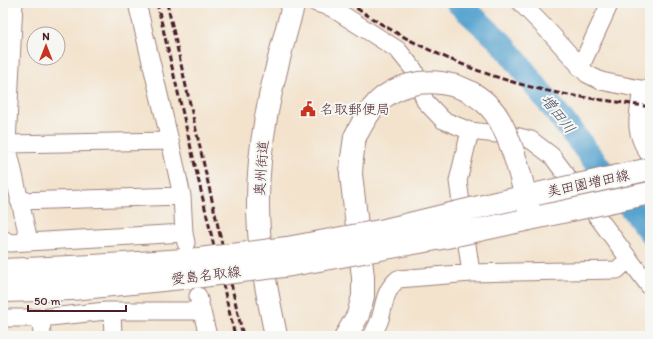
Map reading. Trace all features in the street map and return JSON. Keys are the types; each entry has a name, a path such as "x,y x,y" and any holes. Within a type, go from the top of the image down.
{"main road":[{"name":"奥州街道","path":"276,336 266,287 261,245 258,184 262,144 273,75 294,3"},
{"path":"346,336 358,315 363,296 363,277 351,174 352,158 355,138 366,115 379,101 397,90 428,83 451,84 470,91 484,102 500,121 511,149 526,196 531,219"},
{"name":"美田園増田線","path":"526,196 650,169"},
{"name":"美田園増田線","path":"531,219 650,193"},
{"name":"愛島名取線","path":"3,291 72,289 195,270 287,248 385,230 526,196"},
{"name":"愛島名取線","path":"3,270 94,266 195,270 291,265 442,238 531,219"}],"street":[{"path":"14,3 6,70 7,144 29,241"},
{"path":"137,3 182,196 208,336"},
{"path":"316,3 332,8 398,50 414,70 425,102 443,120 470,131 515,136 531,140 542,147 552,156 650,288"},
{"path":"521,3 587,74 601,81 646,90 637,123 638,134 642,144 650,156"},
{"path":"580,68 605,16"},
{"path":"470,131 458,181 471,273"},
{"path":"7,144 170,141"},
{"path":"19,201 182,196"},
{"path":"3,239 10,243 29,241 195,270"},
{"path":"372,336 380,320 386,294 390,286 398,279 471,273 617,270 629,259"},
{"path":"3,318 41,318 112,311 195,270"},
{"path":"112,311 113,336"},
{"path":"41,318 42,336"}],"waterway":[{"name":"増田川","path":"458,3 503,44 650,232"}],"railway":[{"path":"157,3 235,336"},
{"path":"167,3 243,336"},
{"path":"349,3 398,34 451,60 479,71 535,88 563,94 650,107"}],"place":[{"name":"名取郵便局","path":"308,109"}]}
